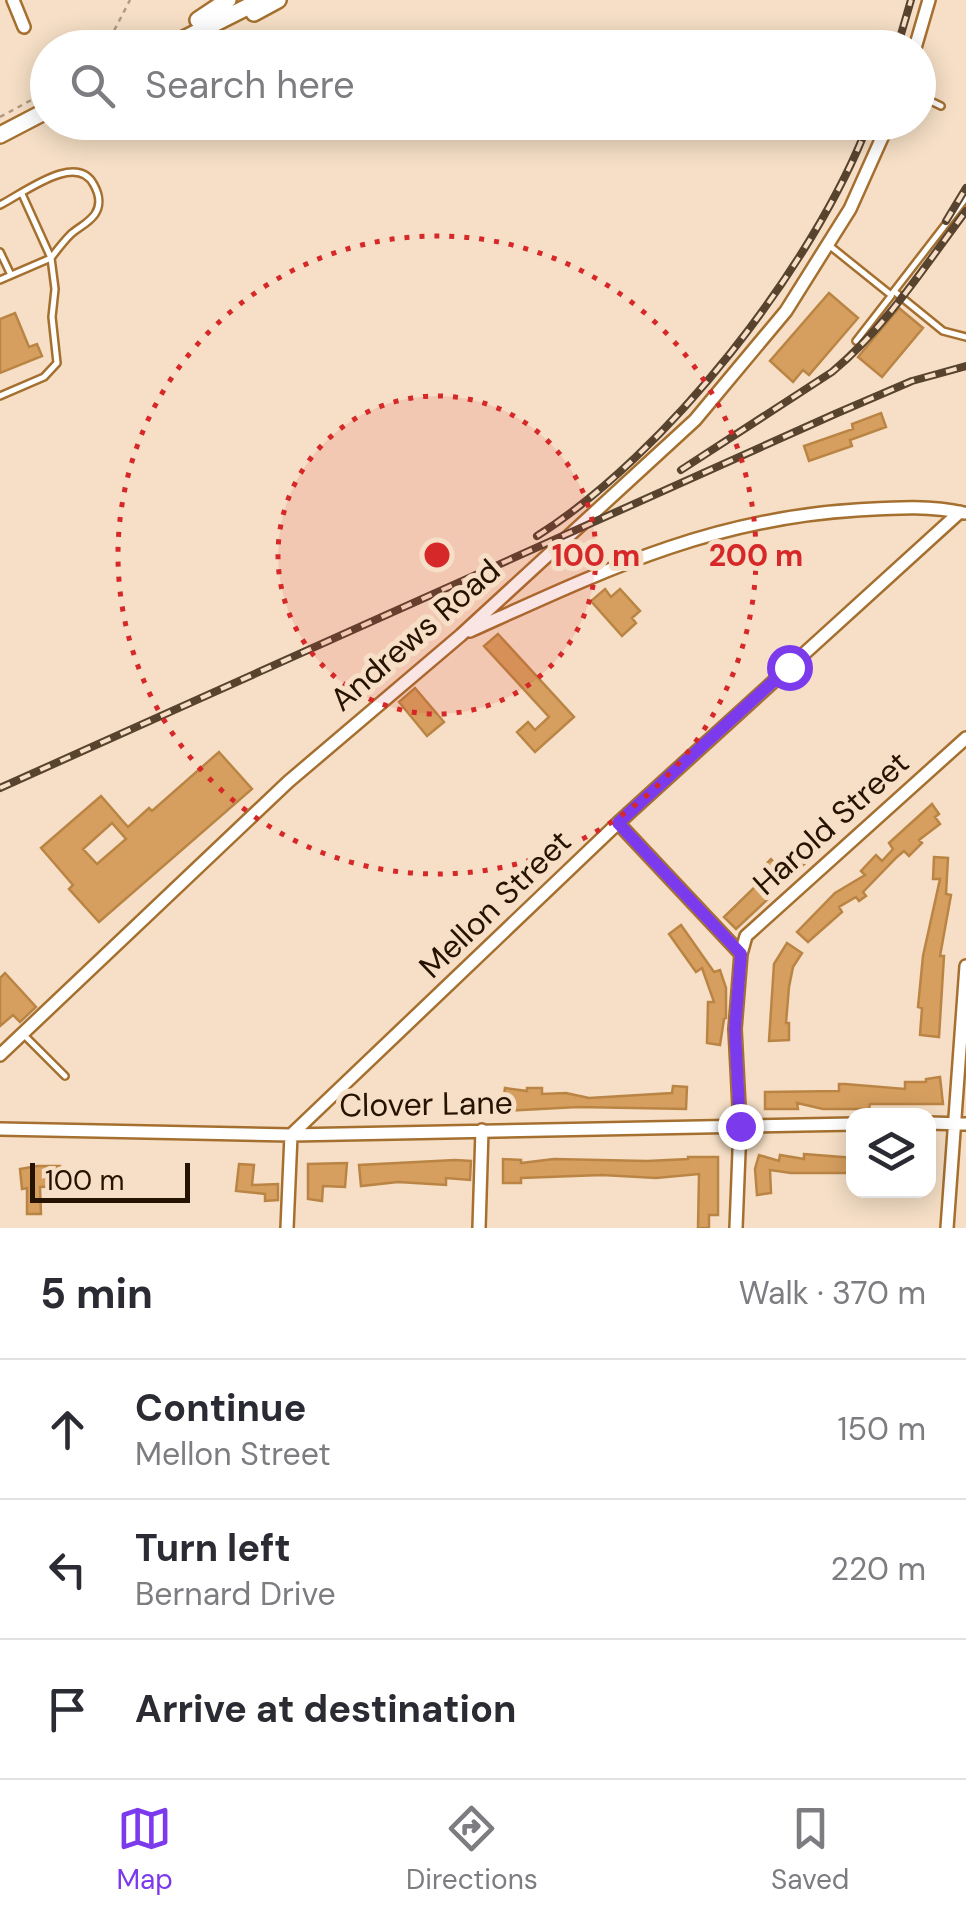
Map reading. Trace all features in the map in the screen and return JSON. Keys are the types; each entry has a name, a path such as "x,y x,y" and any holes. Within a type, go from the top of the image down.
{"main road":[{"path":"187,30 228,0"},
{"path":"198,30 240,0"},
{"path":"214,21 238,14 261,0"},
{"path":"204,30 233,24 278,0"},
{"path":"0,135 30,119"}],"street":[{"path":"13,0 24,27"},
{"path":"920,30 928,0"},
{"name":"Andrews Road","path":"0,1055 288,782 461,635 695,420 786,310 850,209 881,140"},
{"path":"461,635 672,544 754,522 818,512 905,507 963,513"},
{"name":"Mellon Street","path":"291,1135 618,823 963,513"},
{"name":"Harold Street","path":"741,954 746,936 966,738"},
{"path":"618,823 741,954 735,1029 740,1126 736,1228"},
{"path":"947,1228 960,1123 966,966"},
{"name":"Clover Lane","path":"0,1129 291,1135 846,1124"},
{"path":"480,1228 482,1130"},
{"path":"287,1228 291,1135"}],"lane":[{"path":"936,104 941,106"},
{"path":"0,205 72,169 88,175 97,189 99,207 92,219 69,236 51,258 0,280"},
{"path":"0,396 44,377 57,362 51,258 22,194"},
{"path":"856,341 966,198"},
{"path":"828,244 944,330 966,338"},
{"path":"0,252 11,275"},
{"path":"22,1034 65,1076"}],"path":[{"path":"114,30 130,0"},
{"path":"0,117 30,101"}],"building":[{"path":"829,293 858,318 809,375 803,370 793,382 770,361"},
{"path":"899,308 923,328 882,377 858,357"},
{"path":"15,313 29,347 37,344 42,356 0,373 0,319"},
{"path":"881,413 886,427 850,440 852,446 809,461 804,446 853,429 852,424"},
{"path":"605,589 611,597 620,589 640,611 632,618 636,623 622,636 591,601"},
{"path":"498,634 574,717 535,752 517,732 528,722 535,730 549,717 484,646"},
{"path":"415,688 444,722 427,736 399,702"},
{"path":"219,752 252,789 99,922 69,889 73,885 41,848 101,796 128,827 149,808 152,811","holes":["112,823 126,839 97,864 83,849"]},
{"path":"932,804 940,824 919,840 922,843 909,856 904,851 863,892 866,896 839,907 842,912 808,942 797,932 835,893 865,875 861,871 876,855 882,861 893,849 889,843"},
{"path":"798,845 811,858 779,887 773,880 761,892 768,899 736,929 724,917 768,874 762,868 771,859 776,865"},
{"path":"934,857 948,858 946,894 951,895 940,956 944,956 939,1037 920,1035 922,1008 918,1007 923,956 940,879 933,879"},
{"path":"681,925 714,972 720,970 726,988 726,1018 720,1045 707,1043 708,1002 714,1002 702,968 696,972 669,934"},
{"path":"787,943 802,953 793,967 789,987 789,1040 769,1041 774,964"},
{"path":"5,973 36,1007 20,1022 13,1015 0,1026 0,978"},
{"path":"940,1077 943,1104 870,1104 869,1108 823,1109 797,1103 798,1109 765,1109 765,1092 839,1091 839,1084 905,1089 905,1082"},
{"path":"673,1086 687,1087 686,1109 578,1107 502,1111 505,1088 542,1088 542,1094 566,1093 589,1098 672,1093"},
{"path":"804,1154 846,1157 846,1173 770,1170 771,1193 757,1195 755,1169 759,1155 779,1161 780,1155 804,1159"},
{"path":"718,1157 718,1215 709,1215 709,1228 698,1228 699,1174 656,1178 521,1178 521,1183 503,1183 503,1159 521,1163"},
{"path":"471,1161 470,1180 446,1178 446,1185 398,1182 361,1186 359,1165"},
{"path":"347,1163 345,1187 323,1186 322,1201 308,1199 308,1164"},
{"path":"239,1164 254,1165 252,1185 278,1184 278,1200 265,1201 265,1194 236,1191"},
{"path":"60,1166 60,1186 40,1187 41,1214 27,1214 27,1188 22,1189 20,1169"}],"railway":[{"path":"902,30 911,0"},
{"path":"537,536 586,501 636,457 731,352 812,236 861,140"},
{"path":"946,221 966,188"},
{"path":"681,470 832,372 852,354 904,296 966,211"},
{"path":"0,788 835,414 912,381 966,366"}],"route":[{"path":"740,1126 735,1029 741,954 618,823 789,667"}]}
